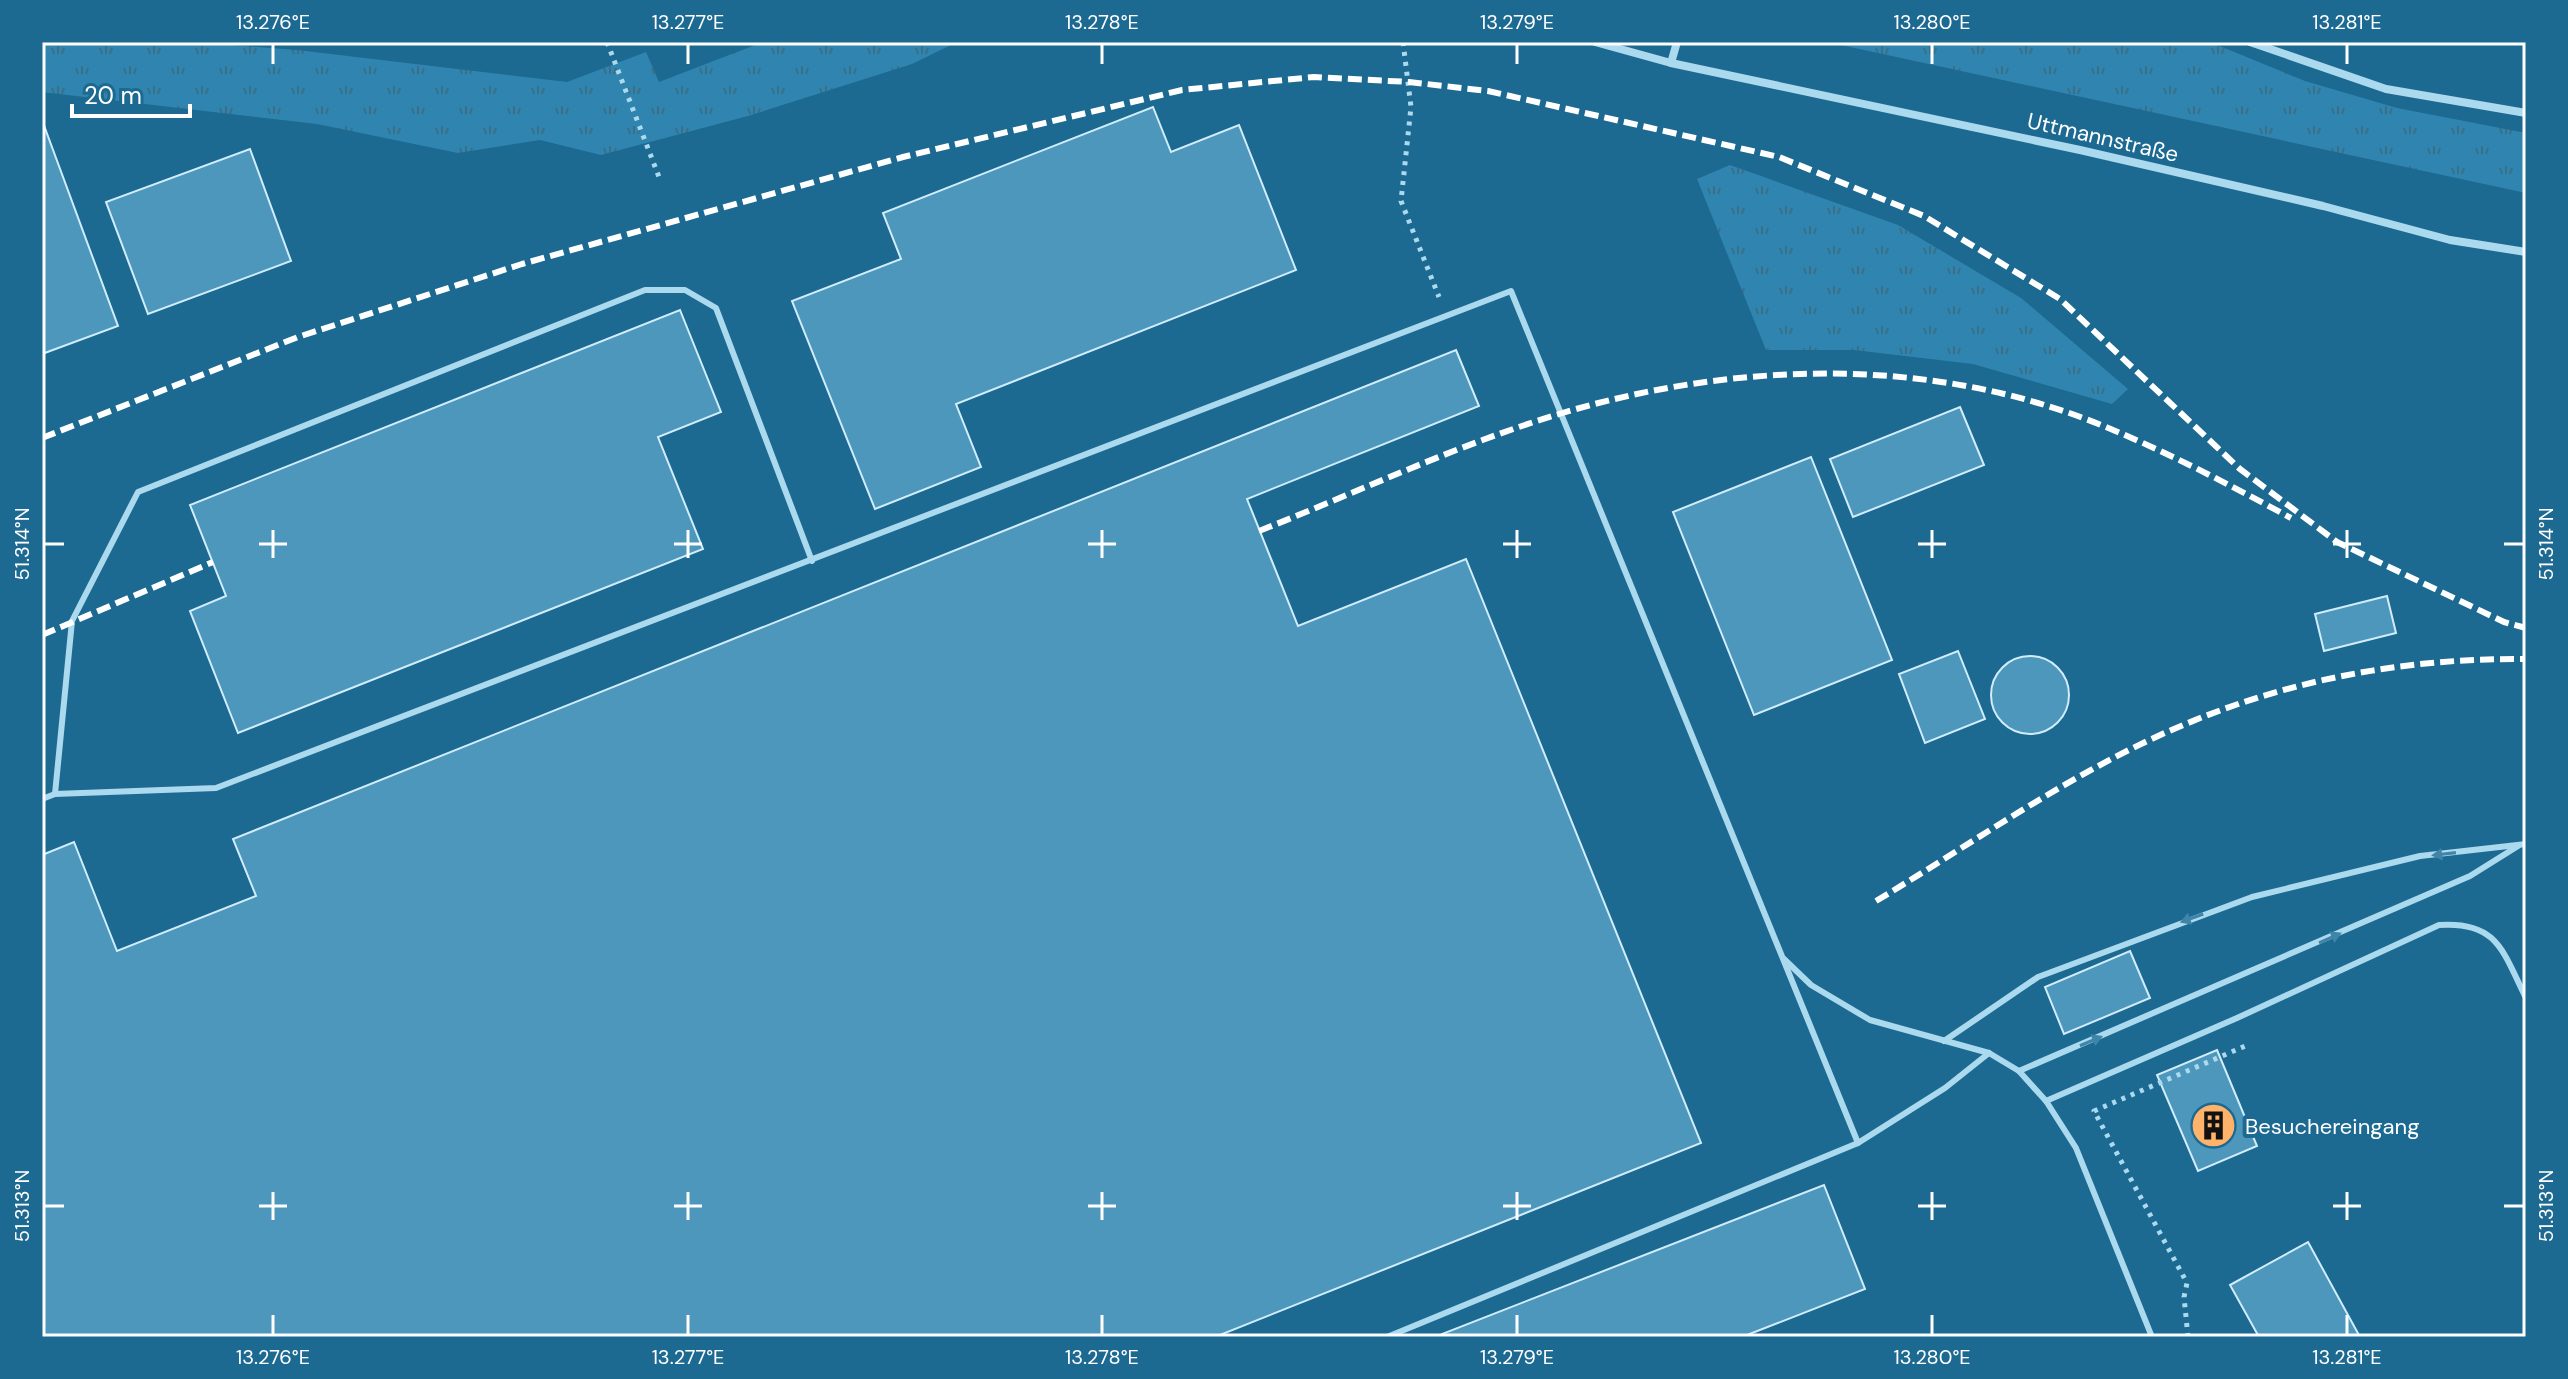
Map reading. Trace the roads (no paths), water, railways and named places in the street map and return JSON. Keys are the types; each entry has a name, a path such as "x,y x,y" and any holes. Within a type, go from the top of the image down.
{"street":[{"name":"Uttmannstraße","path":"1595,42 1671,63 2323,206 2450,240 2526,252"},
{"path":"1671,63 1677,42"},
{"path":"2250,42 2386,89 2526,113"}],"lane":[{"path":"55,794 72,621 138,492 645,290 685,290 716,308 812,561"},
{"path":"42,799 55,794 216,788 1511,291 1858,1143"},
{"path":"1944,1041 2038,977 2252,897 2420,856 2524,844"},
{"path":"2019,1071 2470,876 2524,844"},
{"path":"2046,1101 2439,925 2462,923 2483,929 2498,942 2526,998"},
{"path":"1782,956 1811,985 1870,1020 1989,1053 2019,1071 2046,1101 2076,1148 2152,1337"},
{"path":"1387,1337 1858,1143 1945,1088 1989,1053"}],"railway":[{"path":"42,438 298,337 522,264 903,157 1182,90 1314,77 1409,82 1488,91 1779,157 1924,216 2060,299 2240,469 2337,542 2504,622 2526,628"},
{"path":"1259,531 1445,454 1559,414 1626,396 1694,384 1764,376 1834,374 1903,377 1972,387 2040,404 2106,427 2153,448 2291,518"},
{"path":"42,635 213,562"},
{"path":"1876,901 2107,761 2229,707 2312,683 2397,667 2526,659"}],"place":[{"name":"Besuchereingang","path":"2214,1126"}]}
